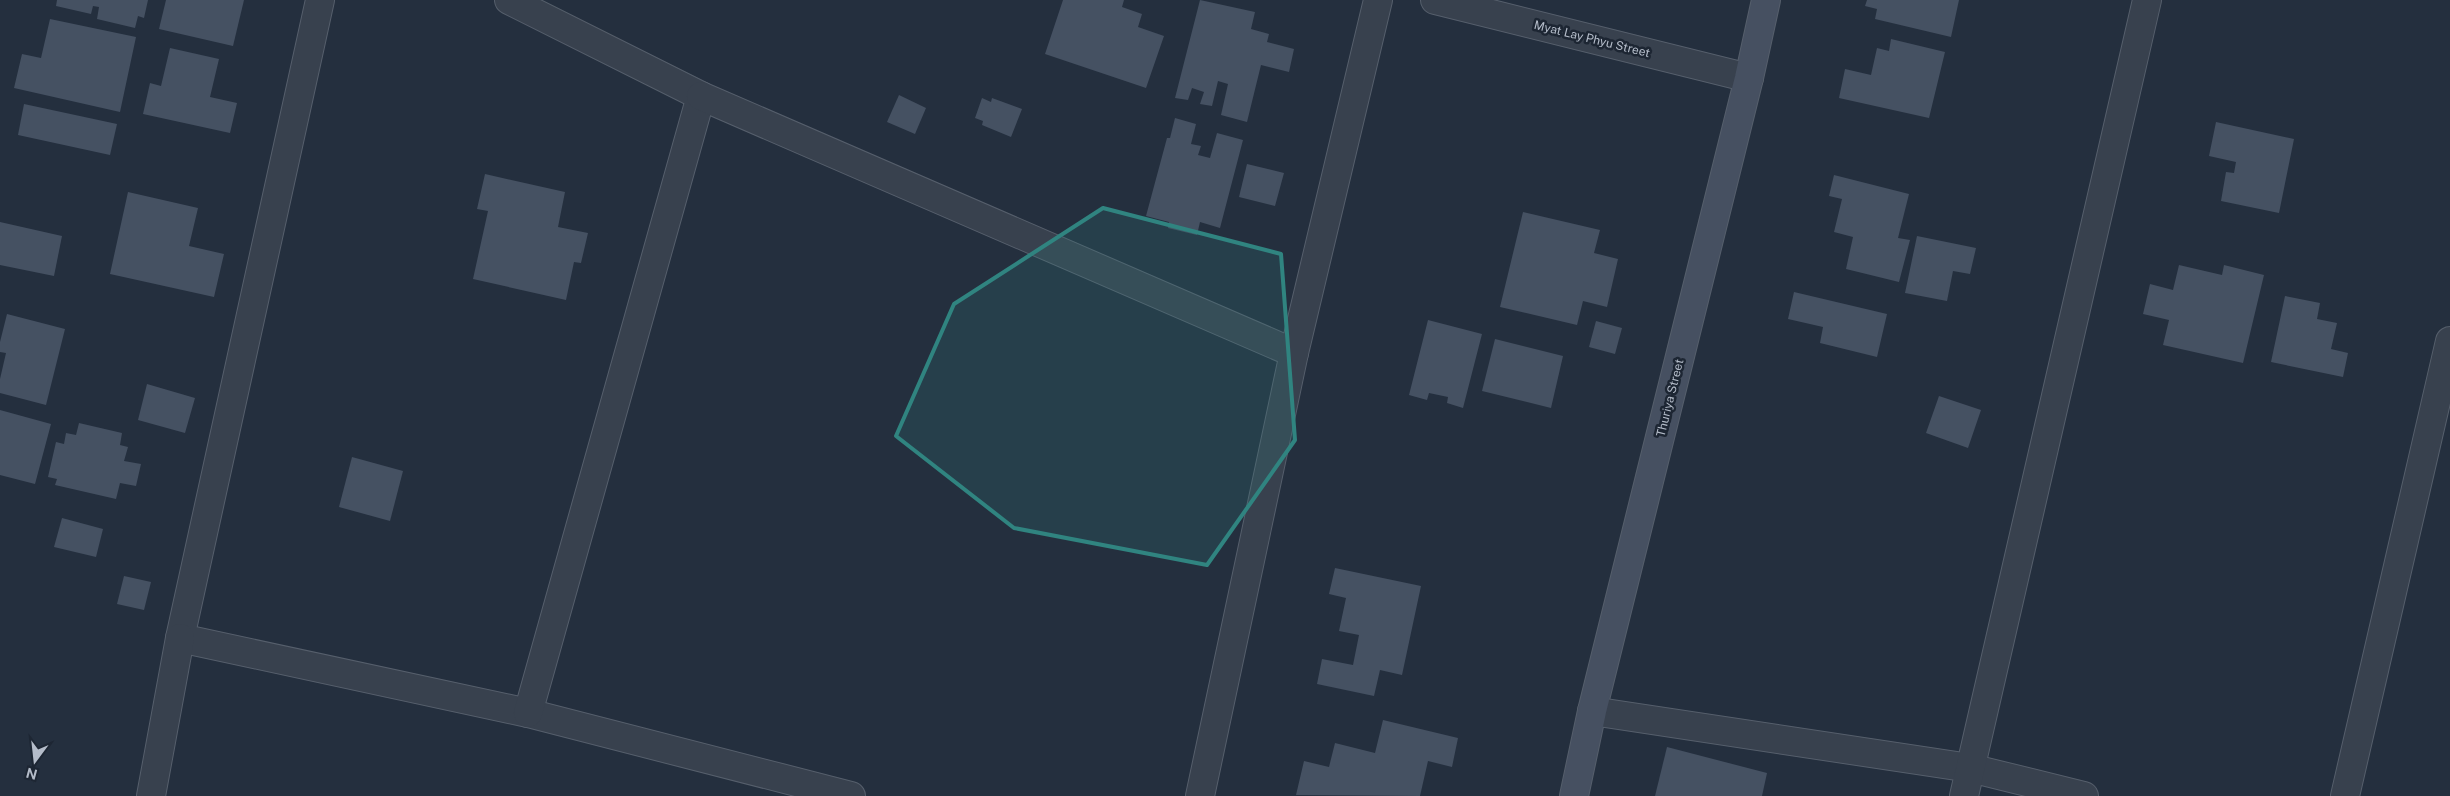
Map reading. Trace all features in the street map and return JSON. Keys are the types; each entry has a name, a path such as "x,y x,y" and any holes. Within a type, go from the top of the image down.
{"street":[{"path":"151,796 180,638 320,0"},
{"path":"509,0 701,96 1294,353"},
{"path":"1200,796 1294,353 1378,0"},
{"name":"Myat Lay Phyu Street","path":"1435,0 1749,78"},
{"name":"Thuriya Street","path":"1574,796 1592,711 1749,78 1766,0"},
{"path":"1964,796 2147,0"},
{"path":"528,712 701,96"},
{"path":"2345,796 2450,341"},
{"path":"180,638 528,712 851,796"},
{"path":"1592,711 1970,768 2084,796"}],"highlighted area":[{"path":"1103,208 1281,254 1295,440 1207,565 1014,528 896,436 954,304"}],"building":[{"path":"57,0 148,0 144,18 138,16 135,28 97,19 99,7 93,6 91,14 56,6"},
{"path":"166,0 244,0 233,46 159,29"},
{"path":"1063,0 1124,0 1122,7 1142,14 1138,27 1164,36 1146,88 1045,54"},
{"path":"1200,0 1255,12 1251,29 1269,34 1267,42 1294,49 1289,72 1261,65 1247,122 1221,115 1228,84 1218,81 1212,106 1200,104 1204,92 1192,88 1188,100 1175,98"},
{"path":"1867,0 1959,0 1951,37 1875,19 1877,9 1865,6"},
{"path":"50,19 136,37 120,112 14,88 22,54 41,58"},
{"path":"1891,39 1945,52 1929,118 1839,98 1845,69 1871,75 1877,48 1889,51"},
{"path":"170,48 219,59 210,97 237,103 230,133 143,114 150,83 161,86"},
{"path":"899,95 926,108 915,134 887,122"},
{"path":"982,98 991,102 992,98 1022,109 1011,137 982,125 983,121 975,118"},
{"path":"24,104 117,124 110,155 18,135"},
{"path":"1175,118 1196,124 1191,144 1201,146 1198,155 1210,158 1217,133 1243,140 1220,228 1200,222 1197,235 1168,228 1169,222 1146,216 1167,138 1170,138"},
{"path":"2216,122 2294,139 2279,213 2221,201 2226,172 2234,173 2236,162 2209,156"},
{"path":"1247,164 1284,173 1275,206 1239,197"},
{"path":"485,174 565,192 558,227 588,233 581,263 574,262 566,300 473,279 488,211 477,209"},
{"path":"1834,175 1909,194 1898,238 1910,240 1899,282 1846,269 1853,237 1834,232 1842,199 1829,196"},
{"path":"128,192 198,208 189,246 224,254 214,297 110,274"},
{"path":"1523,212 1600,230 1594,253 1618,259 1607,307 1583,301 1577,325 1500,307"},
{"path":"0,222 62,236 54,276 0,265"},
{"path":"1917,236 1976,248 1970,274 1953,271 1947,301 1905,293"},
{"path":"2179,265 2222,275 2224,265 2264,275 2243,363 2163,345 2169,320 2143,314 2150,284 2173,290"},
{"path":"1794,292 1887,314 1877,357 1820,343 1823,327 1788,319"},
{"path":"2285,296 2320,303 2317,319 2337,323 2331,349 2348,353 2343,377 2271,362"},
{"path":"7,314 65,329 46,405 0,393 0,379 6,353 0,352 0,342"},
{"path":"1428,320 1482,334 1463,408 1447,403 1448,397 1429,393 1427,400 1409,395"},
{"path":"1596,321 1622,328 1615,354 1589,347"},
{"path":"1495,339 1563,356 1551,408 1482,391"},
{"path":"147,384 195,398 185,433 138,420"},
{"path":"1939,396 1981,410 1968,448 1926,433"},
{"path":"0,410 51,424 35,484 0,475"},
{"path":"79,423 122,433 120,445 128,447 124,461 141,464 136,486 120,483 116,499 55,485 57,479 48,477 56,442 64,444 66,433 76,435"},
{"path":"352,457 403,471 390,521 339,507"},
{"path":"62,518 103,529 96,557 54,547"},
{"path":"1335,568 1421,586 1402,675 1380,670 1374,696 1317,684 1322,659 1353,665 1359,635 1339,631 1346,598 1329,594"},
{"path":"124,576 151,582 144,610 117,604"},
{"path":"1383,720 1458,738 1452,767 1428,761 1420,796 1296,795 1304,761 1329,767 1335,743 1375,753"},
{"path":"1667,747 1767,773 1762,796 1655,796"}]}
